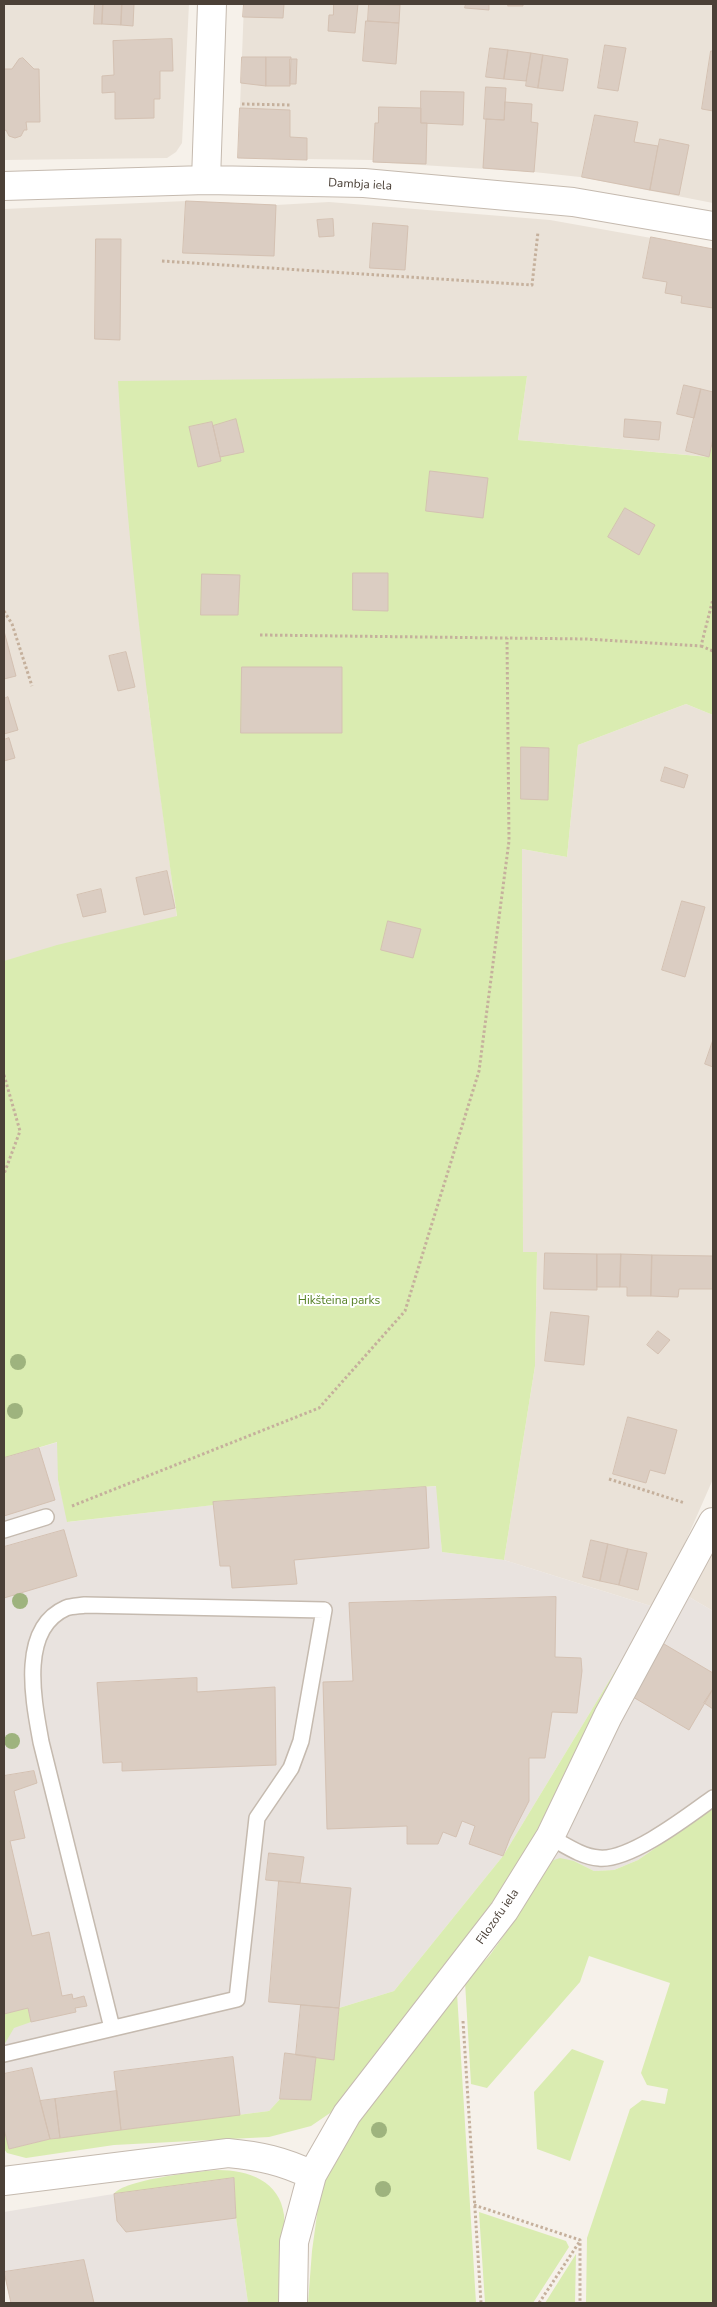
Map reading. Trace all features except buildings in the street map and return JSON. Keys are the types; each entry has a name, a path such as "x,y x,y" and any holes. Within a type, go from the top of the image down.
{"street":[{"path":"206,180 212,4"},
{"name":"Dambja iela","path":"4,186 206,180 364,184 573,202 713,226"},
{"name":"Filozofu iela","path":"293,2303 294,2242 312,2175 347,2114 504,1911 550,1837 608,1716 713,1522"},
{"path":"4,2181 228,2153 257,2156 287,2163 312,2175"}],"lane":[{"path":"4,1530 46,1517"},
{"path":"4,2054 237,1999 257,1818 291,1768 301,1741 324,1610 85,1604 67,1608 53,1616 42,1632 34,1652 32,1680 34,1708 112,2028"},
{"path":"550,1837 585,1855 600,1859 613,1857 629,1852 671,1827 713,1798"}],"path":[{"path":"209,103 291,105"},
{"path":"162,261 532,285 542,199"},
{"path":"701,646 713,599"},
{"path":"4,611 12,624 32,686"},
{"path":"260,635 586,639 701,646 713,651"},
{"path":"46,1517 319,1408 405,1311 479,1071 509,841 507,638"},
{"path":"4,1074 20,1131 4,1174"},
{"path":"609,1479 691,1505"},
{"path":"460,1970 481,2303"},
{"path":"474,2205 580,2240"},
{"path":"540,2303 580,2240"},
{"path":"580,2240 580,2303"}],"shaded area":[{"path":"4,4 189,4 182,143 176,152 167,158 4,160"},
{"path":"244,4 713,4 713,203 580,177 534,172 373,162 373,160 238,158"},
{"path":"186,201 276,205 329,202 550,220 713,249 713,442 710,457 518,440 527,376 147,694 177,917 4,1458 4,209"},
{"path":"686,704 713,715 713,1479 667,1584 654,1607 504,1560 535,1366 537,1252 523,1252 522,849 567,857 578,745"},
{"path":"58,1442 58,1480 68,1522 213,1505 213,1502 437,1486 442,1552 504,1560 654,1607 503,1856 394,1991 339,2008 334,2060 316,2058 311,2100 280,2099 269,2111 50,2139 9,2149 4,2129 4,1458"},
{"path":"713,1549 713,1611 689,1597"},
{"path":"689,1597 713,1611 713,1808 638,1860 614,1870 594,1871 574,1861 548,1862 633,1697"},
{"path":"234,2178 236,2218 248,2303 11,2303 4,2274 4,2212 107,2195"}],"green space":[{"name":"Hikšteina parks","path":"527,376 518,440 709,457 713,442 713,715 686,704 578,745 567,857 522,849 523,1252 537,1252 535,1366 504,1560 442,1552 436,1486 214,1502 214,1505 67,1522 58,1480 57,1442 4,1458 4,961 57,945 177,916 134,582 118,381"},
{"path":"654,1607 587,1732 528,1849 504,1889 336,2109 311,2126 269,2137 114,2145 26,2158 7,2153 4,2149 4,2129 9,2149 50,2139 269,2111 280,2099 311,2100 316,2057 334,2059 339,2008 394,1991 503,1856"},
{"path":"713,1808 713,2303 586,2303 587,2238 630,2109 642,2100 665,2104 668,2089 647,2085 641,2073 670,1983 589,1956 580,1982 487,2088 471,2084 465,1982 490,1955 514,1921 548,1862 560,1858 574,1861 594,1871 614,1870 638,1860"},
{"path":"457,1993 476,2303 308,2303 312,2251 319,2200 329,2168 361,2118"},
{"path":"28,2008 31,2022 14,2028 4,2045 4,2014"},
{"path":"572,2049 604,2061 570,2161 537,2149 534,2092"},
{"path":"218,2170 240,2172 261,2180 276,2194 281,2203 284,2222 279,2303 248,2303 236,2218 234,2178 114,2194 131,2184 179,2174"},
{"path":"479,2212 566,2241 569,2247 533,2303 485,2303"},
{"path":"576,2254 575,2303 545,2303"}]}
